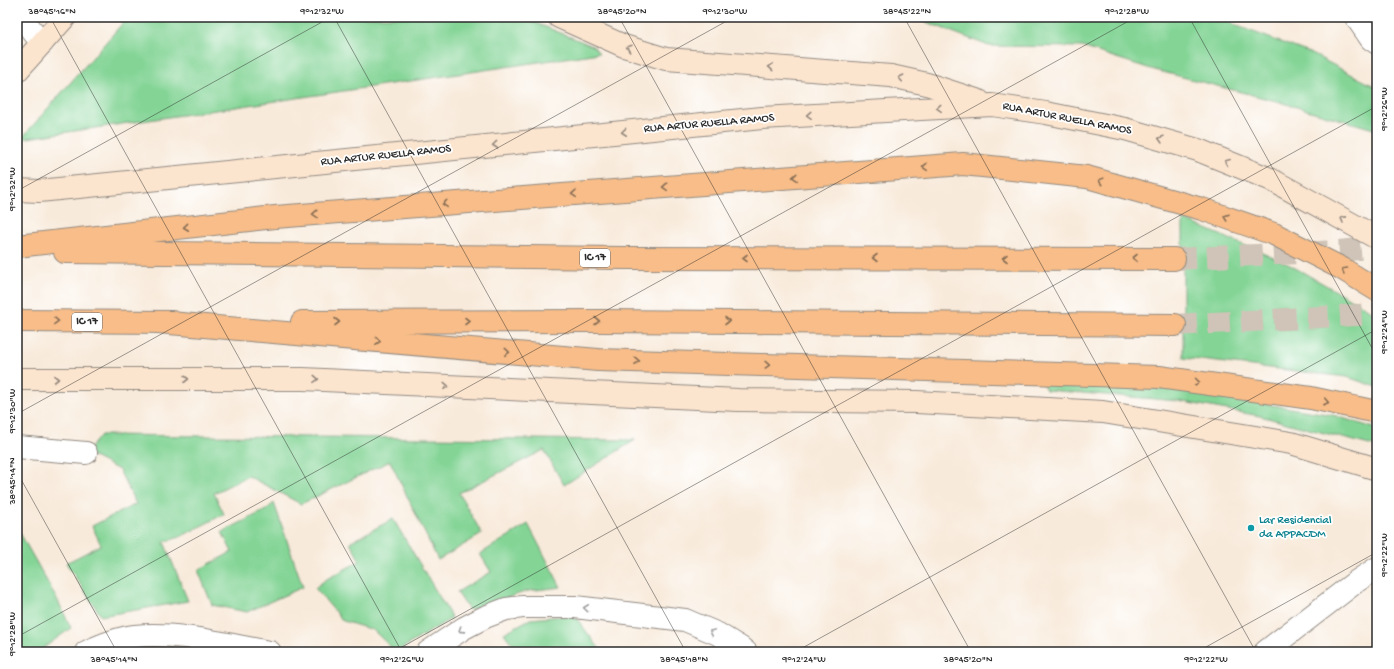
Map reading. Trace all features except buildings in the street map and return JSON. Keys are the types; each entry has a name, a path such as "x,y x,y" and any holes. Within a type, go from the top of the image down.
{"highway":[{"path":"17,246 275,217 963,164 1087,177 1202,208 1274,234 1341,268 1377,290"},
{"name":"IC 17","path":"17,252 624,258 1174,258"},
{"name":"IC 17","path":"17,321 158,322 599,320 1175,325"},
{"path":"158,322 598,360 1159,377 1310,398 1377,412"}],"main road":[{"path":"17,71 65,17"},
{"path":"560,17 624,46 666,59 892,76 927,84 992,105"},
{"name":"RUA ARTUR RUELLA RAMOS","path":"17,190 38,191 762,118 992,105 1046,113 1125,129 1198,150 1270,179 1377,238"},
{"path":"17,379 303,379 730,399 916,402 1103,412 1291,443 1377,470"}],"street":[{"path":"21,17 42,42"},
{"path":"1356,17 1371,39 1377,44"},
{"path":"17,447 86,453"},
{"path":"1265,652 1357,580 1377,568"},
{"path":"428,652 464,628 485,617 506,609 523,607 576,607 685,620 718,634 746,652"},
{"path":"86,652 108,642 135,636 172,635 270,652"}],"green space":[{"path":"128,17 521,17 593,46 599,53 21,139"},
{"path":"913,17 1222,17 1232,24 1312,54 1372,85 1377,89 1377,130 1272,100 1151,69 1082,47 989,46"},
{"path":"1183,219 1290,265 1377,314 1377,387 1347,377 1183,358"},
{"path":"1042,383 1175,389 1333,415 1377,429 1377,447 1260,416 1178,401 1046,390"},
{"path":"101,435 635,440 564,485 544,450 459,493 482,534 438,560 390,461 301,504 248,476 214,493 224,514 180,537 164,542 188,601 101,616 66,563 101,545 92,526 136,504 119,470 86,453"},
{"path":"274,503 303,587 247,612 212,605 198,570 232,552 222,532 266,510"},
{"path":"393,519 452,618 396,652 373,630 343,621 315,588 325,580 360,561 350,542"},
{"path":"528,524 561,587 528,591 469,610 457,592 491,572 480,554"},
{"path":"20,533 58,601 71,628 38,652 17,652 17,534"},
{"path":"574,615 602,652 518,652 504,633 530,619"}],"tunnel":[{"path":"1174,259 1340,251 1377,247"},
{"path":"1175,325 1377,314"}],"place":[{"name":"Lar Residencial da APPACDM","path":"1251,528"}]}
